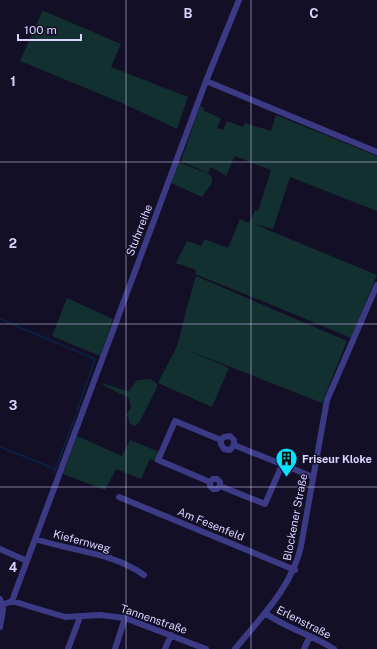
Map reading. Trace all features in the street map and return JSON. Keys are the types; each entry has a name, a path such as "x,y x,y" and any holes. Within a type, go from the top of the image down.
{"street":[{"name":"Stuhrreihe","path":"12,601 206,80 239,0"},
{"path":"206,80 377,152"},
{"name":"Blockener Straße","path":"235,649 282,591 295,570 301,546 327,400 377,285"},
{"path":"221,440 175,421 158,460 210,482 210,486 213,489 217,489 220,486 265,504 282,465"},
{"path":"221,440 226,436 230,436 234,440 234,445"},
{"path":"221,440 220,444 224,449 231,449 234,445"},
{"path":"234,445 313,477"},
{"name":"Am Fesenfeld","path":"119,497 295,570"},
{"name":"Kiefernweg","path":"35,539 96,553 137,570 144,575"},
{"path":"0,549 27,561"},
{"path":"0,627 3,616 1,602 12,601"},
{"name":"Tannenstraße","path":"12,601 65,617 100,615 125,618 206,649"},
{"name":"Erlenstraße","path":"265,613 278,623 310,636 334,649"},
{"path":"68,649 80,617"},
{"path":"115,649 125,618"},
{"path":"165,649 170,635"},
{"path":"304,649 310,636"}],"green space":[{"path":"44,11 121,44 111,67 188,97 177,129 122,103 20,61 42,12"},
{"path":"200,106 204,108 204,111 221,118 217,128 223,130 227,121 243,127 245,123 271,131 276,115 377,156 377,211 290,177 273,229 254,224 377,275 351,338 195,274 196,270 176,263 187,241 202,246 204,239 228,248 240,219 249,223 255,210 258,211 271,170 235,156 226,176 211,167 208,173 181,161"},
{"path":"178,162 209,174 212,178 212,183 202,197 171,183"},
{"path":"196,276 347,341 322,403 187,350 229,368 212,407 158,383 177,346"},
{"path":"67,298 113,319 100,356 52,336"},
{"path":"151,379 157,384 157,387 139,423 135,426 129,423 129,418 126,416 131,407 129,398 103,385 102,383 129,391 137,380"},
{"path":"77,436 122,456 130,440 159,452 155,461 150,459 141,479 116,469 105,490 63,474"}],"waterway":[{"path":"0,319 95,359 77,411"},
{"path":"54,473 76,415"},
{"path":"0,447 55,469"}],"place":[{"name":"Friseur Kloke","path":"286,478"}]}
